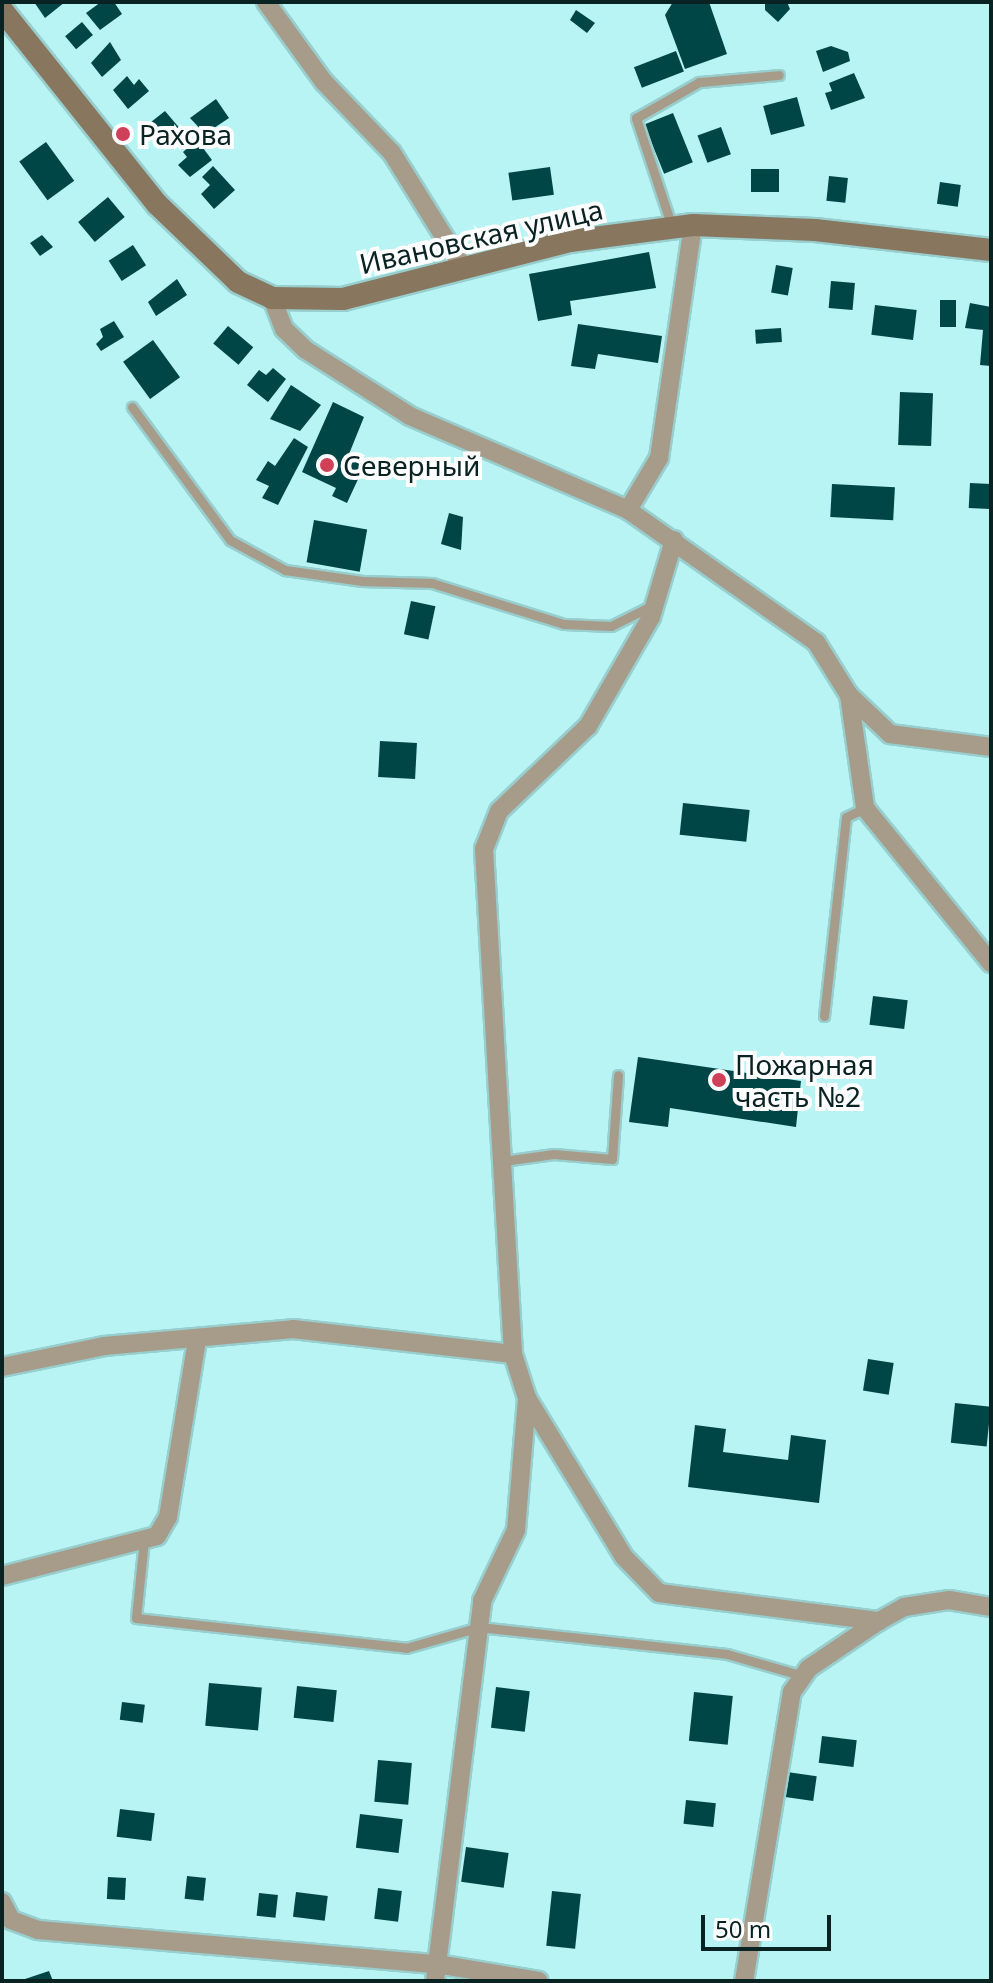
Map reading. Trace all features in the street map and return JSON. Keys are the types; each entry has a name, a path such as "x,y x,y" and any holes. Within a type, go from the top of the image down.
{"main road":[{"path":"2,10 157,204 238,282 272,298"},
{"name":"Ивановская улица","path":"272,298 343,299 570,241 682,226 815,230 991,250"}],"street":[{"path":"266,2 324,82 392,153 463,267"},
{"path":"628,510 659,458 682,226"},
{"path":"272,298 284,329 306,350 410,416 628,510 674,540 816,642 849,695 890,734 991,747"},
{"path":"674,540 657,603 588,726 499,811 484,849 513,1354 527,1398 624,1557 659,1593 879,1621"},
{"path":"849,695 865,808 991,963"},
{"path":"2,1367 104,1346 293,1329 513,1354"},
{"path":"2,1576 157,1536 168,1517 197,1339"},
{"path":"436,1972 482,1601 516,1530 527,1398"},
{"path":"744,1981 792,1692 803,1676 879,1621 904,1607 949,1600 991,1607"},
{"path":"2,1902 11,1920 38,1930 539,1981"}],"lane":[{"path":"682,226 636,118 699,82 779,75"},
{"path":"132,407 230,540 285,570 362,581 432,583 564,624 611,626 657,603"},
{"path":"824,1016 846,817 865,808"},
{"path":"503,1161 554,1154 612,1159 618,1075"},
{"path":"144,1540 136,1618 406,1648 479,1627 727,1654 803,1676"}],"building":[{"path":"34,2 65,2 45,18"},
{"path":"101,2 114,2 122,14 100,30 86,13"},
{"path":"673,2 709,2 727,54 685,69 665,15"},
{"path":"765,2 787,2 790,9 778,22 765,10"},
{"path":"576,10 595,23 587,33 570,20"},
{"path":"82,22 93,35 76,49 65,36"},
{"path":"110,42 121,60 102,77 91,63"},
{"path":"831,46 848,52 850,61 823,72 816,51"},
{"path":"676,51 684,72 642,88 634,67"},
{"path":"854,73 865,98 831,110 825,93 832,91 829,83"},
{"path":"127,76 134,85 139,79 149,91 128,109 113,90"},
{"path":"797,97 805,126 771,135 763,106"},
{"path":"216,99 229,118 205,134 190,118"},
{"path":"165,111 182,131 160,149 149,135 156,130 151,122"},
{"path":"673,113 693,162 664,174 644,125"},
{"path":"721,127 731,154 707,163 698,136"},
{"path":"197,140 212,160 190,177 178,165 187,157 183,152"},
{"path":"46,142 74,181 48,200 19,161"},
{"path":"213,166 235,190 214,209 201,194 210,185 202,177"},
{"path":"550,167 554,195 512,201 508,173"},
{"path":"751,169 779,169 779,192 751,192"},
{"path":"829,176 848,178 845,203 826,201"},
{"path":"940,182 961,185 958,207 937,204"},
{"path":"108,197 125,217 95,242 78,222"},
{"path":"42,235 53,247 40,256 30,243"},
{"path":"133,245 146,265 122,281 109,261"},
{"path":"649,252 656,288 570,301 572,315 538,321 529,274"},
{"path":"776,265 793,268 788,296 771,293"},
{"path":"177,279 187,295 156,316 148,302"},
{"path":"831,281 855,283 853,310 829,308"},
{"path":"940,300 956,300 956,327 940,327"},
{"path":"970,303 991,307 991,366 980,365 983,330 965,328"},
{"path":"875,305 917,310 913,340 871,335"},
{"path":"114,321 124,337 101,351 96,344 103,337 100,329"},
{"path":"578,324 662,336 658,363 598,354 595,369 571,366"},
{"path":"228,326 253,347 238,365 213,344"},
{"path":"781,328 782,342 756,344 755,330"},
{"path":"153,340 180,377 150,399 123,362"},
{"path":"273,368 286,379 268,402 247,385 259,370 266,375"},
{"path":"291,385 321,405 300,431 270,419"},
{"path":"900,392 933,393 931,446 898,445"},
{"path":"333,402 364,417 349,454 366,462 347,503 332,496 336,488 302,472"},
{"path":"294,438 308,447 278,505 262,498 269,486 256,480 268,461 275,466"},
{"path":"970,483 991,484 990,509 969,508"},
{"path":"832,484 895,487 893,520 830,517"},
{"path":"449,513 463,517 461,550 441,544"},
{"path":"314,520 367,529 360,572 307,562"},
{"path":"411,601 435,606 428,639 404,634"},
{"path":"380,741 417,743 415,779 378,777"},
{"path":"683,803 750,810 746,842 680,835"},
{"path":"873,996 908,1000 904,1029 869,1025"},
{"name":"Пожарная часть №2","path":"638,1057 801,1081 796,1127 670,1108 668,1127 629,1122"},
{"path":"868,1359 894,1363 889,1395 863,1391"},
{"path":"955,1403 991,1407 987,1447 951,1443"},
{"path":"695,1425 726,1429 723,1452 788,1460 791,1435 826,1440 819,1503 688,1487"},
{"path":"209,1683 262,1688 258,1730 205,1726"},
{"path":"297,1686 337,1690 333,1722 294,1718"},
{"path":"496,1687 530,1691 525,1732 491,1728"},
{"path":"694,1692 733,1696 728,1745 689,1741"},
{"path":"122,1702 145,1705 143,1723 120,1720"},
{"path":"822,1736 857,1740 853,1767 819,1763"},
{"path":"378,1760 412,1763 408,1805 374,1802"},
{"path":"787,1772 817,1776 813,1801 784,1797"},
{"path":"686,1800 716,1803 713,1827 683,1824"},
{"path":"120,1809 155,1813 151,1841 117,1837"},
{"path":"360,1814 403,1819 399,1853 356,1848"},
{"path":"466,1847 509,1853 504,1888 461,1882"},
{"path":"187,1876 206,1878 203,1901 185,1899"},
{"path":"108,1877 126,1878 125,1900 107,1899"},
{"path":"378,1888 402,1891 398,1922 374,1919"},
{"path":"552,1891 581,1894 575,1949 546,1946"},
{"path":"296,1892 328,1896 325,1921 293,1917"},
{"path":"259,1893 278,1895 275,1918 257,1916"},
{"path":"49,1971 53,1981 22,1981 22,1980"}],"place":[{"name":"Рахова","path":"123,134"},
{"name":"Северный","path":"327,465"},
{"name":"Пожарная часть №2","path":"719,1080"}]}
